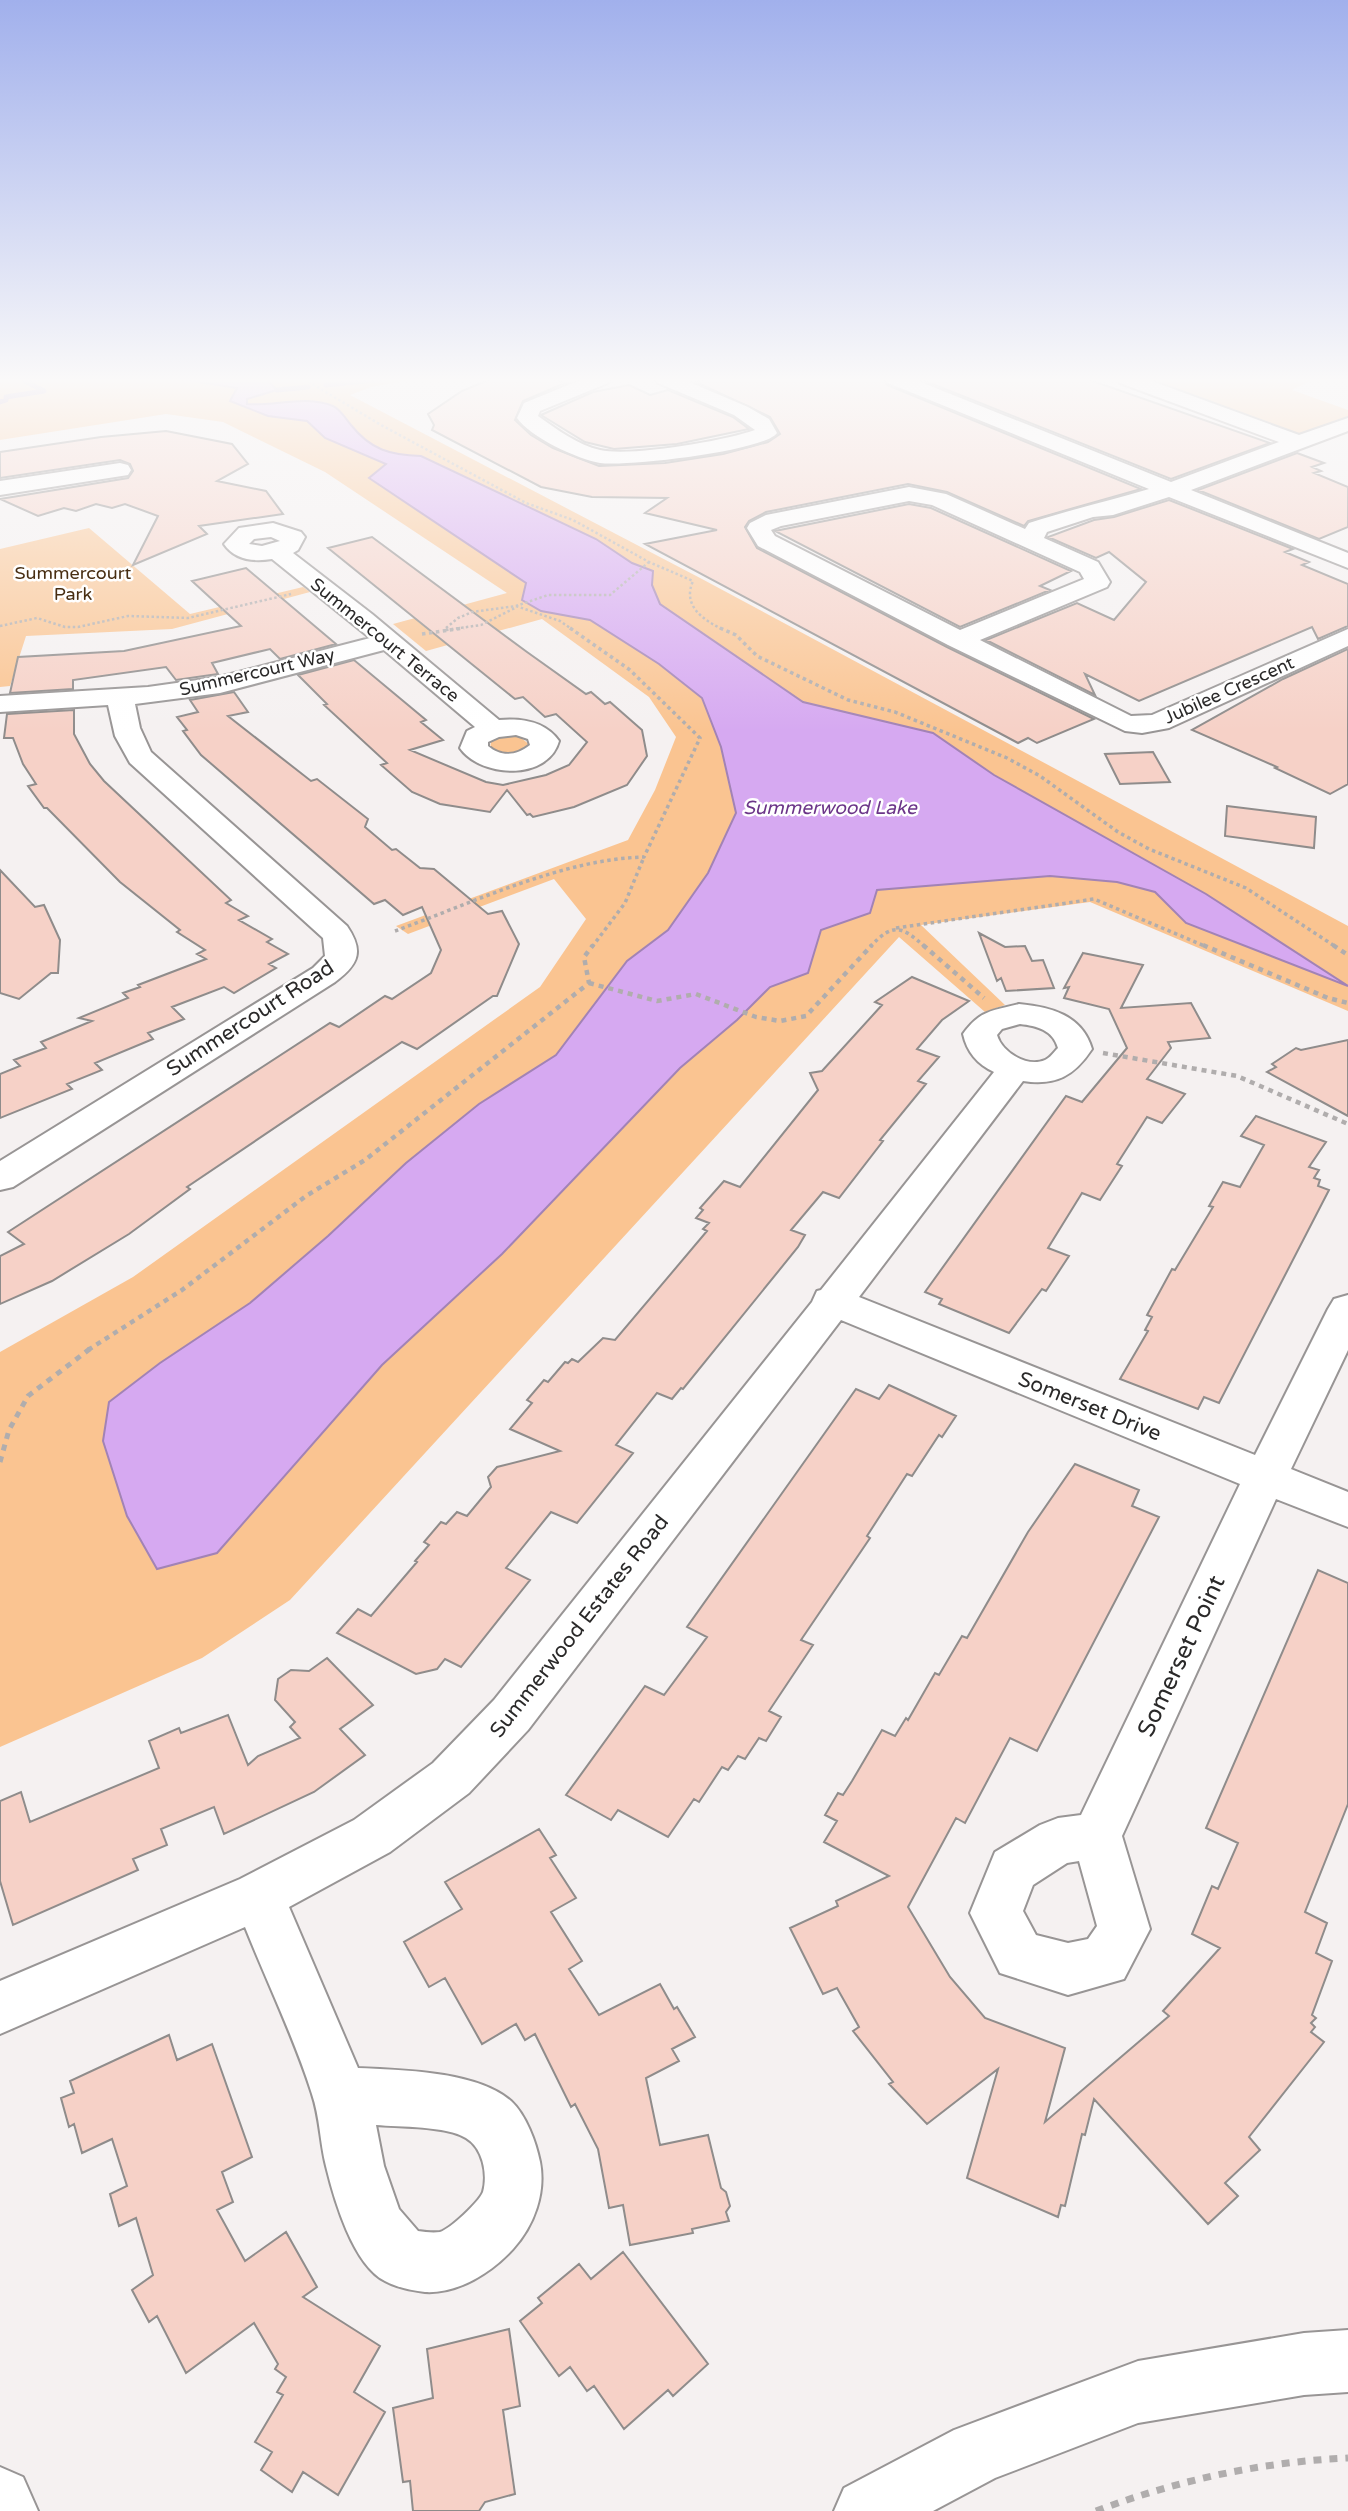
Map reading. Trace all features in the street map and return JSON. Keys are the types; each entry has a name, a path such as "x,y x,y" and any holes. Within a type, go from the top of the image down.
{"street":[{"name":"Jubilee Crescent","path":"898,496 774,520 758,528 766,541 1125,723 1142,725 1159,722 1348,637"},
{"name":"Jubilee Crescent","path":"922,496 938,499 1090,566 1098,582 957,640"},
{"path":"1029,537 1049,534 1105,514 1105,510 1148,496"},
{"path":"1188,496 1348,561"},
{"name":"Summercourt Terrace","path":"276,551 493,729"},
{"name":"Summercourt Way","path":"0,704 121,697 220,685 387,641"},
{"name":"Summercourt Road","path":"0,1178 324,975 340,961 344,953 343,942 336,933 140,757 132,745 123,720 121,697"},
{"path":"1033,1015 1059,1024 1068,1032 1075,1049 1071,1058 1055,1068 1032,1072 1000,1064 981,1047 979,1037 983,1028 992,1021 1005,1016 1033,1015"},
{"name":"Summerwood Estates Road","path":"0,2008 258,1896 372,1836 451,1778 482,1749 511,1715 831,1301 1015,1069"},
{"name":"Somerset Drive","path":"831,1301 1348,1510"},
{"name":"Somerset Point","path":"1097,1836 1265,1477 1348,1309"},
{"path":"258,1896 341,2095"},
{"path":"867,2511 977,2453 1138,2392 1304,2364 1348,2361"},
{"path":"0,2500 5,2511"}],"path":[{"path":"513,496 573,520 649,562 693,581 688,592 690,604 710,624 736,635 757,656 848,700 895,712 1007,758 1040,776 1118,832 1149,849 1246,888 1348,955"},
{"path":"446,628 458,618 472,612 516,606 548,595 610,594 649,562"},
{"path":"0,626 37,618 65,627 79,627 128,616 188,618 295,593"},
{"path":"420,635 446,628 482,627 502,618 516,606"},
{"path":"516,606 560,621 630,670 700,738 625,903 584,957 589,983"},
{"path":"395,931 569,868 610,858 644,857"},
{"path":"589,983 657,1001 696,994 756,1017 780,1021 806,1016 883,933 915,923 1083,898 1094,899 1328,998 1348,1003"},
{"path":"895,929 908,932 1005,1016"},
{"path":"0,1462 9,1430 28,1396 83,1353 189,1285 306,1196 365,1160 589,983"},
{"path":"1075,1049 1237,1076 1348,1125"},
{"path":"1096,2511 1118,2502 1242,2468 1348,2458"}],"green space":[{"path":"361,496 544,496 1348,926 1348,1011 1090,902 921,925 1005,1005 985,1012 899,937 290,1600 202,1658 0,1747 0,1352 133,1277 540,987 586,919 554,879 408,934 396,926 628,840 655,790 676,737 649,697 542,619 426,651 393,624 507,593"},
{"name":"Summercourt Park","path":"89,528 190,614 303,587 310,592 172,629 26,636 10,686 0,687 0,549"},
{"path":"502,733 520,737 530,745 525,752 504,755 490,749 491,742"}],"water":[{"name":"Summerwood Lake","path":"396,496 506,496 596,539 632,563 653,571 652,585 660,604 803,702 933,733 994,775 1206,894 1348,986 1186,923 1155,892 1117,882 1050,876 877,890 870,913 821,930 808,973 770,987 737,1020 680,1068 502,1254 382,1365 217,1553 157,1569 127,1516 103,1441 109,1402 160,1363 250,1303 328,1236 406,1163 479,1104 556,1055 627,961 668,930 708,873 736,813 721,747 702,698 659,664 590,620 541,611 522,600 526,583"}],"building":[{"path":"17,496 270,496 283,514 199,526 207,534 133,565 158,516 125,504 112,508 96,504 76,511 64,508 38,516 0,499"},
{"path":"588,496 846,496 766,512 749,521 745,527 757,548 947,647 1094,719 1037,743 1028,738 1018,743 645,544 717,530 645,513 667,498"},
{"path":"956,496 1116,496 1028,521 1024,526"},
{"path":"1213,496 1348,496 1348,527 1319,539"},
{"path":"1169,500 1293,549 1285,552 1309,562 1302,565 1348,584 1348,626 1318,639 1312,627 1139,701 1085,674 1095,695 986,640 1077,603 1114,620 1146,582 1109,552 1096,558 1048,537 1094,520 1114,517"},
{"path":"909,504 931,508 1071,571 1040,586 1050,590 960,627 775,531"},
{"path":"372,537 586,694 591,692 605,704 610,702 642,730 647,756 627,785 574,807 533,817 527,815 507,790 490,812 440,804 412,792 381,765 387,763 324,705 327,704 298,675 354,660 426,720 421,722 443,740 410,750 486,782 503,785 546,775 569,765 587,742 556,714 545,717 523,697 515,699 328,548"},
{"path":"246,568 336,644 280,659 270,649 212,663 218,674 176,680 166,667 73,680 73,689 10,693 18,657 124,651 241,626 192,581"},
{"path":"1348,649 1348,784 1330,794 1275,768 1277,767 1192,730 1283,679"},
{"path":"234,692 248,712 228,716 311,781 317,779 368,819 365,827 392,850 396,849 420,868 434,869 488,914 502,911 519,944 497,996 493,996 417,1049 402,1042 187,1187 190,1189 129,1234 52,1281 0,1304 0,1256 24,1244 8,1232 330,1023 339,1027 385,996 392,999 431,973 441,950 422,907 403,915 385,900 374,904 201,755 183,731 187,730 177,717 198,712 190,700"},
{"path":"74,710 74,734 90,764 104,781 231,900 226,903 248,916 239,920 272,939 267,942 288,954 269,964 276,968 234,993 224,987 172,1007 184,1019 148,1033 153,1039 95,1063 102,1070 67,1084 72,1089 0,1118 0,1074 20,1066 14,1060 46,1048 41,1042 92,1021 79,1018 128,998 123,993 140,987 138,985 206,959 197,954 205,950 177,932 180,930 120,882 44,808 28,786 36,784 23,764 13,738 4,738 7,714"},
{"path":"1153,752 1170,782 1120,784 1105,754"},
{"path":"1227,806 1316,817 1314,848 1225,836"},
{"path":"0,870 35,907 44,905 60,940 58,973 51,973 19,999 0,993"},
{"path":"979,933 1005,947 1025,946 1032,961 1043,960 1054,988 1006,991 1001,978 997,981"},
{"path":"1083,953 1143,965 1121,1008 1191,1003 1210,1038 1168,1042 1171,1048 1147,1079 1185,1094 1162,1123 1147,1117 1117,1164 1122,1166 1100,1200 1082,1193 1048,1248 1069,1256 1046,1291 1042,1289 1009,1333 939,1304 942,1299 925,1292 1066,1096 1082,1102 1127,1048 1109,1009 1064,998 1069,987 1064,988"},
{"path":"912,977 969,1001 942,1020 917,1049 939,1057 918,1081 926,1084 880,1140 883,1141 839,1198 823,1192 791,1230 805,1235 798,1247 683,1389 672,1399 657,1393 616,1445 633,1453 577,1523 551,1512 506,1568 530,1580 461,1667 445,1659 437,1669 416,1674 337,1633 358,1609 371,1616 417,1562 415,1561 429,1545 424,1542 441,1522 446,1524 457,1512 467,1516 491,1487 488,1477 497,1467 560,1451 510,1429 532,1403 527,1400 544,1380 548,1382 565,1362 568,1363 572,1359 578,1362 603,1338 615,1340 707,1231 703,1229 709,1223 696,1218 703,1210 700,1208 724,1181 740,1187 818,1090 810,1073 822,1071 882,1005 875,1002"},
{"path":"1348,1040 1348,1116 1267,1072 1276,1067 1272,1064 1296,1048 1301,1050"},
{"path":"1256,1116 1326,1142 1309,1167 1319,1170 1314,1178 1320,1180 1318,1186 1329,1190 1219,1403 1204,1397 1198,1409 1120,1379 1148,1331 1145,1330 1152,1317 1147,1315 1172,1269 1175,1270 1213,1207 1209,1206 1223,1182 1240,1187 1264,1145 1241,1136"},
{"path":"889,1385 956,1416 942,1437 939,1435 912,1476 907,1474 867,1536 870,1538 801,1640 813,1645 769,1711 781,1717 766,1741 759,1738 745,1759 738,1756 728,1770 722,1767 699,1802 694,1799 668,1837 618,1810 611,1820 566,1795 645,1686 664,1695 707,1637 687,1627 856,1389 879,1399"},
{"path":"1075,1464 1139,1490 1132,1506 1159,1517 1037,1751 1010,1738 965,1823 956,1818 908,1907 950,1977 985,2018 1065,2048 1045,2122 1169,2016 1163,2011 1220,1948 1192,1934 1212,1886 1218,1889 1238,1843 1206,1828 1318,1570 1348,1583 1348,1804 1305,1912 1327,1923 1316,1953 1332,1961 1312,2015 1316,2018 1311,2023 1315,2027 1311,2032 1324,2042 1249,2137 1260,2150 1225,2183 1238,2196 1208,2224 1094,2099 1085,2135 1082,2134 1065,2206 1061,2205 1058,2217 967,2178 998,2069 927,2124 889,2084 893,2082 853,2031 859,2027 837,1988 823,1994 790,1928 838,1906 836,1901 889,1876 824,1842 837,1821 825,1815 838,1793 843,1795 882,1730 895,1736 906,1718 908,1720 935,1673 939,1675 962,1636 967,1638 1028,1532"},
{"path":"327,1658 373,1705 340,1729 365,1755 314,1792 224,1834 214,1807 161,1829 167,1845 133,1859 138,1870 13,1925 0,1881 0,1801 21,1792 30,1822 159,1768 149,1741 179,1728 181,1733 228,1715 248,1765 258,1756 300,1738 290,1727 295,1722 275,1700 278,1679 291,1670 309,1671"},
{"path":"539,1829 556,1855 550,1858 576,1898 551,1912 582,1961 569,1969 599,2015 660,1984 695,2037 672,2049 679,2061 646,2078 660,2145 708,2135 721,2188 726,2192 730,2206 726,2212 729,2221 692,2229 693,2233 630,2245 623,2205 609,2208 598,2149 575,2104 571,2107 535,2034 525,2040 516,2024 482,2044 445,1978 429,1987 404,1942 462,1909 445,1882"},
{"path":"169,2035 177,2060 212,2044 252,2157 222,2172 233,2202 217,2210 245,2261 286,2232 317,2287 303,2297 380,2346 354,2392 385,2412 338,2495 303,2472 292,2492 261,2470 272,2452 255,2442 283,2395 277,2392 286,2377 275,2369 278,2364 254,2323 186,2373 157,2316 149,2322 132,2290 153,2275 136,2218 119,2226 110,2194 127,2186 112,2139 82,2153 74,2124 69,2127 61,2098 74,2093 70,2081"},
{"path":"623,2252 708,2364 673,2396 668,2390 624,2429 594,2386 587,2391 570,2367 559,2376 520,2321 542,2303 538,2298 579,2264 591,2279"},
{"path":"509,2329 520,2406 503,2410 515,2494 485,2502 479,2511 413,2511 410,2481 403,2482 393,2408 433,2398 427,2349"}]}
